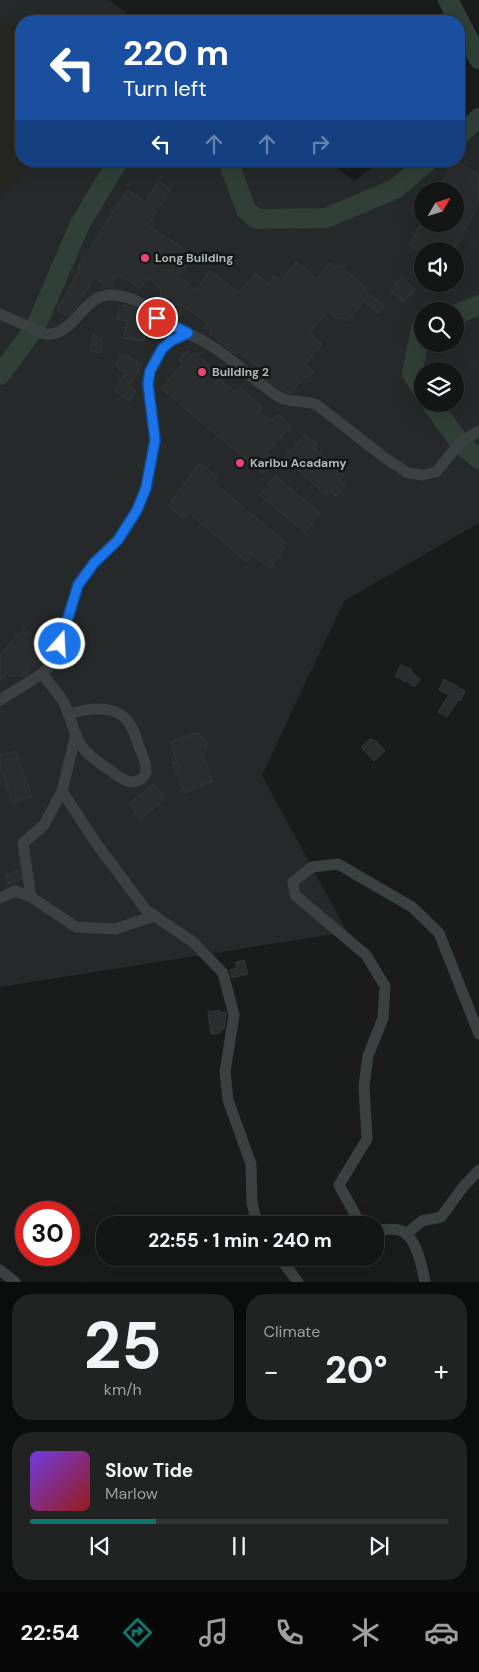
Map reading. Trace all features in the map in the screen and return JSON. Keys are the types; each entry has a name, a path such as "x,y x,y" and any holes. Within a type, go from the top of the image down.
{"street":[{"path":"5,316 45,334 53,335 60,332 94,301 108,295 144,304 157,318 213,347 281,398 288,401 308,402 317,405 385,458 408,473 423,475 436,472 460,443 479,431"},
{"path":"0,700 42,674 48,668 60,644 78,585 94,563 118,540 137,510 146,488 155,440 148,384 150,371 162,349 171,341 188,333"},
{"path":"42,674 63,701 68,714 76,734 84,750 95,760 127,781 135,782 140,780 145,774 146,767 133,729 125,718 116,712 103,710 86,709 68,714"},
{"path":"31,897 23,843 44,825 62,791 76,734"},
{"path":"62,791 96,843 146,910 193,942 224,973 234,1014 225,1072 228,1100 251,1164 252,1202 255,1216"},
{"path":"356,1216 339,1185 367,1139 365,1076 368,1056 383,1018 385,986 366,954 295,895 294,882 312,867 338,864 412,906 440,933 479,1034"},
{"path":"0,898 15,891 31,897 76,928 115,929 155,916"},
{"path":"406,1234 422,1221 441,1216 463,1187 479,1170"},
{"path":"384,1230 400,1230 410,1237 420,1260 425,1282"},
{"path":"286,1266 298,1282"},
{"path":"0,1270 14,1282"}],"shaded area":[{"name":"Karibu Acadamy","path":"0,0 109,0 129,15 15,15 15,167 335,167 354,181 373,167 465,167 465,124 479,135 479,523 344,601 262,775 347,932 0,987"},
{"path":"0,21 15,28 15,167 30,167 0,198"}],"building":[{"path":"451,167 465,167 479,174 479,202 464,230 464,182 443,182"},
{"path":"158,181 170,189 148,226 180,246 193,258 178,276 196,290 210,271 239,293 255,273 268,284 274,276 281,281 296,262 317,279 330,263 337,268 339,265 366,288 364,290 384,306 378,313 364,301 347,321 341,317 339,320 328,311 309,333 322,344 305,364 314,371 308,378 305,376 290,393 272,383 256,370 258,367 238,352 236,354 210,334 212,332 206,327 208,324 182,305 180,317 167,314 161,310 158,307 161,289 148,277 140,288 117,274 109,287 94,277 77,306 68,316 57,310 80,269 78,267 127,190 145,202"},
{"path":"417,232 463,232 458,242 414,242 414,248 410,246"},
{"path":"402,277 414,291 403,302 390,290"},
{"path":"124,305 140,311 149,320 148,324 146,324 144,341 124,338 127,321 117,319 119,309 123,310"},
{"path":"93,334 102,341 100,353 90,351"},
{"path":"187,351 192,356 195,353 221,375 218,378 236,393 240,388 262,407 258,411 271,421 278,414 291,426 266,453 275,460 263,474 161,388 183,364 179,360"},
{"path":"123,353 142,365 129,386 136,391 129,401 114,390 126,373 115,366"},
{"path":"305,435 317,445 314,448 344,475 339,480 345,486 336,496 330,490 326,495 284,457"},
{"path":"200,463 217,477 213,482 287,544 270,568 253,555 247,562 189,513 184,519 168,506"},
{"path":"275,476 320,513 305,532 260,495"},
{"path":"24,628 38,641 33,646 42,659 28,669 28,674 26,675 10,676 7,673 0,680 0,655"},
{"path":"401,665 412,670 411,672 420,679 414,687 407,681 395,676"},
{"path":"444,679 465,691 460,701 458,700 447,717 438,712 449,695 439,690"},
{"path":"194,733 199,734 207,742 203,754 212,781 185,793 172,763 177,762 170,743"},
{"path":"371,738 385,751 374,761 361,747"},
{"path":"15,751 32,796 13,803 0,768 0,756"},
{"path":"153,784 166,798 141,819 129,804"},
{"path":"19,870 21,879 8,884 5,876"},
{"path":"244,960 248,974 232,978 230,970 237,968 235,963"},
{"path":"220,1010 220,1013 226,1012 224,1029 220,1030 220,1033 211,1034 208,1012"}],"waterway":[{"path":"448,0 456,15"},
{"path":"465,32 479,59"},
{"path":"465,130 479,118"},
{"path":"0,375 36,326 80,224 114,167"},
{"path":"230,167 246,210 257,219 326,218 395,189 421,167"},
{"path":"464,311 479,305"},
{"path":"414,362 416,352"},
{"path":"414,363 412,373 414,376"},
{"path":"438,412 460,443 479,459"}],"place":[{"name":"Long Building","path":"145,258"},
{"name":"Building 2","path":"202,372"},
{"name":"Karibu Acadamy","path":"240,463"}],"route":[{"path":"60,644 78,585 86,572 118,540 137,510 146,488 155,440 148,384 150,371 162,349 171,341 188,333 157,318"}]}
